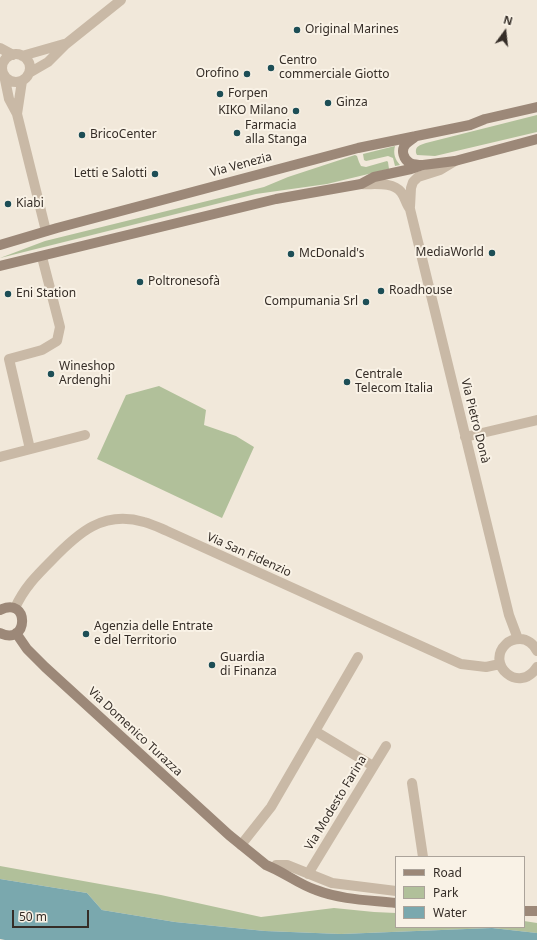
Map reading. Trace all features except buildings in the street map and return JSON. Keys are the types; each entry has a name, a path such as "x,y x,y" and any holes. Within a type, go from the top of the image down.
{"main road":[{"name":"Via Venezia","path":"0,245 46,231 358,148 470,125 485,119 537,107"},
{"path":"416,136 406,144 403,149 403,153 406,160 411,163 423,165"},
{"path":"0,266 276,199 361,184 374,178 423,165 455,161 537,139"},
{"path":"0,610 10,607 15,608 20,612 22,618 22,624 16,633 8,636 0,633"},
{"name":"Via Domenico Turazza","path":"16,633 26,649 40,663 241,845 266,865 301,884 322,892 345,898 395,903"},
{"path":"525,910 537,911"}],"street":[{"path":"4,75 12,82 17,82 26,77 48,62 66,44 121,0"},
{"path":"46,231 17,114 9,99 1,64 5,60 18,55 66,44"},
{"path":"0,48 18,55 29,63 17,114"},
{"name":"Via Pietro Donà","path":"410,209 411,188 413,182 418,177 440,170 455,161"},
{"name":"Via Pietro Donà","path":"361,184 386,184 400,190 410,209 509,616 518,639"},
{"path":"30,449 4,358 42,350 57,341 60,327 42,257"},
{"path":"465,437 537,420"},
{"path":"0,457 85,435"},
{"name":"Via San Fidenzio","path":"15,608 28,584 78,535 92,525 110,520 131,519 152,525 461,664 486,667 500,664"},
{"path":"537,651 531,643 518,639 512,640 503,647 500,652 500,664 508,675 514,678 527,677 537,668"},
{"path":"241,845 271,807 358,657"},
{"path":"316,730 374,766"},
{"name":"Via Modesto Farina","path":"308,874 386,746"},
{"path":"412,783 423,856"},
{"path":"274,868 276,865 286,865 332,882 395,890"}],"green space":[{"path":"537,115 537,132 435,156 417,155 416,153 417,147 426,143"},
{"path":"395,146 395,156 400,165 395,166 393,158 388,156 366,161 364,160 363,154"},
{"path":"355,155 357,156 361,166 366,167 387,161 389,169 327,184 256,194 0,258 45,241 264,187 288,177"},
{"path":"159,386 206,410 204,425 236,436 254,447 222,518 97,459 126,395"},
{"path":"0,866 161,895 261,917 334,908 395,913 395,928 492,928 341,934 265,931 175,922 102,910 87,893 0,879"},
{"path":"525,921 537,923 537,933 492,928 525,928"}],"water":[{"path":"0,879 87,893 102,910 175,922 265,931 341,934 492,928 537,933 537,940 5,940 0,939"}],"place":[{"name":"Original Marines","path":"297,30"},
{"name":"Centro commerciale Giotto","path":"271,68"},
{"name":"Orofino","path":"247,74"},
{"name":"Forpen","path":"220,94"},
{"name":"Ginza","path":"328,103"},
{"name":"KIKO Milano","path":"296,111"},
{"name":"Farmacia alla Stanga","path":"237,133"},
{"name":"BricoCenter","path":"82,135"},
{"name":"Letti e Salotti","path":"155,174"},
{"name":"Kiabi","path":"8,204"},
{"name":"MediaWorld","path":"492,253"},
{"name":"McDonald's","path":"291,254"},
{"name":"Poltronesofà","path":"140,282"},
{"name":"Roadhouse","path":"381,291"},
{"name":"Eni Station","path":"8,294"},
{"name":"Compumania Srl","path":"366,302"},
{"name":"Wineshop Ardenghi","path":"51,374"},
{"name":"Centrale Telecom Italia","path":"347,382"},
{"name":"Agenzia delle Entrate e del Territorio","path":"86,634"},
{"name":"Guardia di Finanza","path":"212,665"}]}
